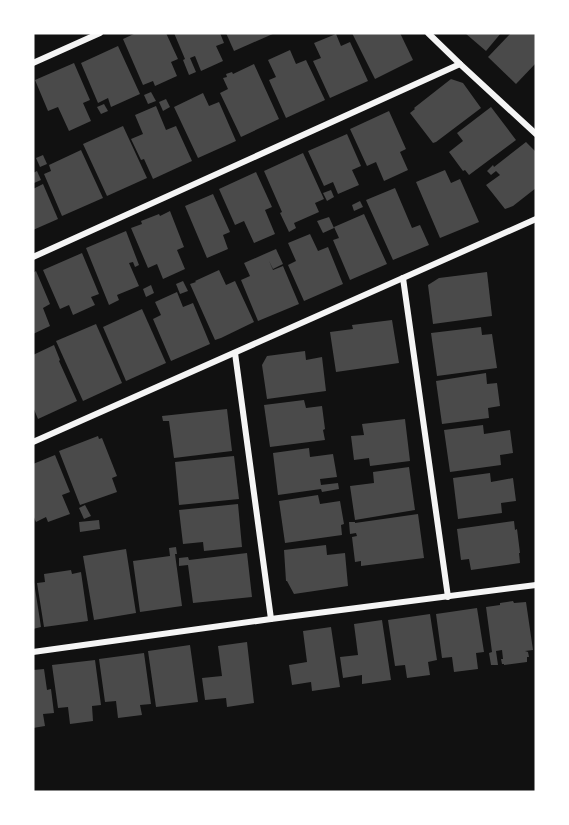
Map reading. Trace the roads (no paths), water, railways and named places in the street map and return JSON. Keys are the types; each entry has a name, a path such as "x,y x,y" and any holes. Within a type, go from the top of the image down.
{"street":[{"path":"33,63 100,33"},
{"path":"429,33 536,134"},
{"path":"33,257 460,64"},
{"path":"33,442 536,219"},
{"path":"403,278 448,597"},
{"path":"235,353 271,619"},
{"path":"33,652 536,585"}]}
